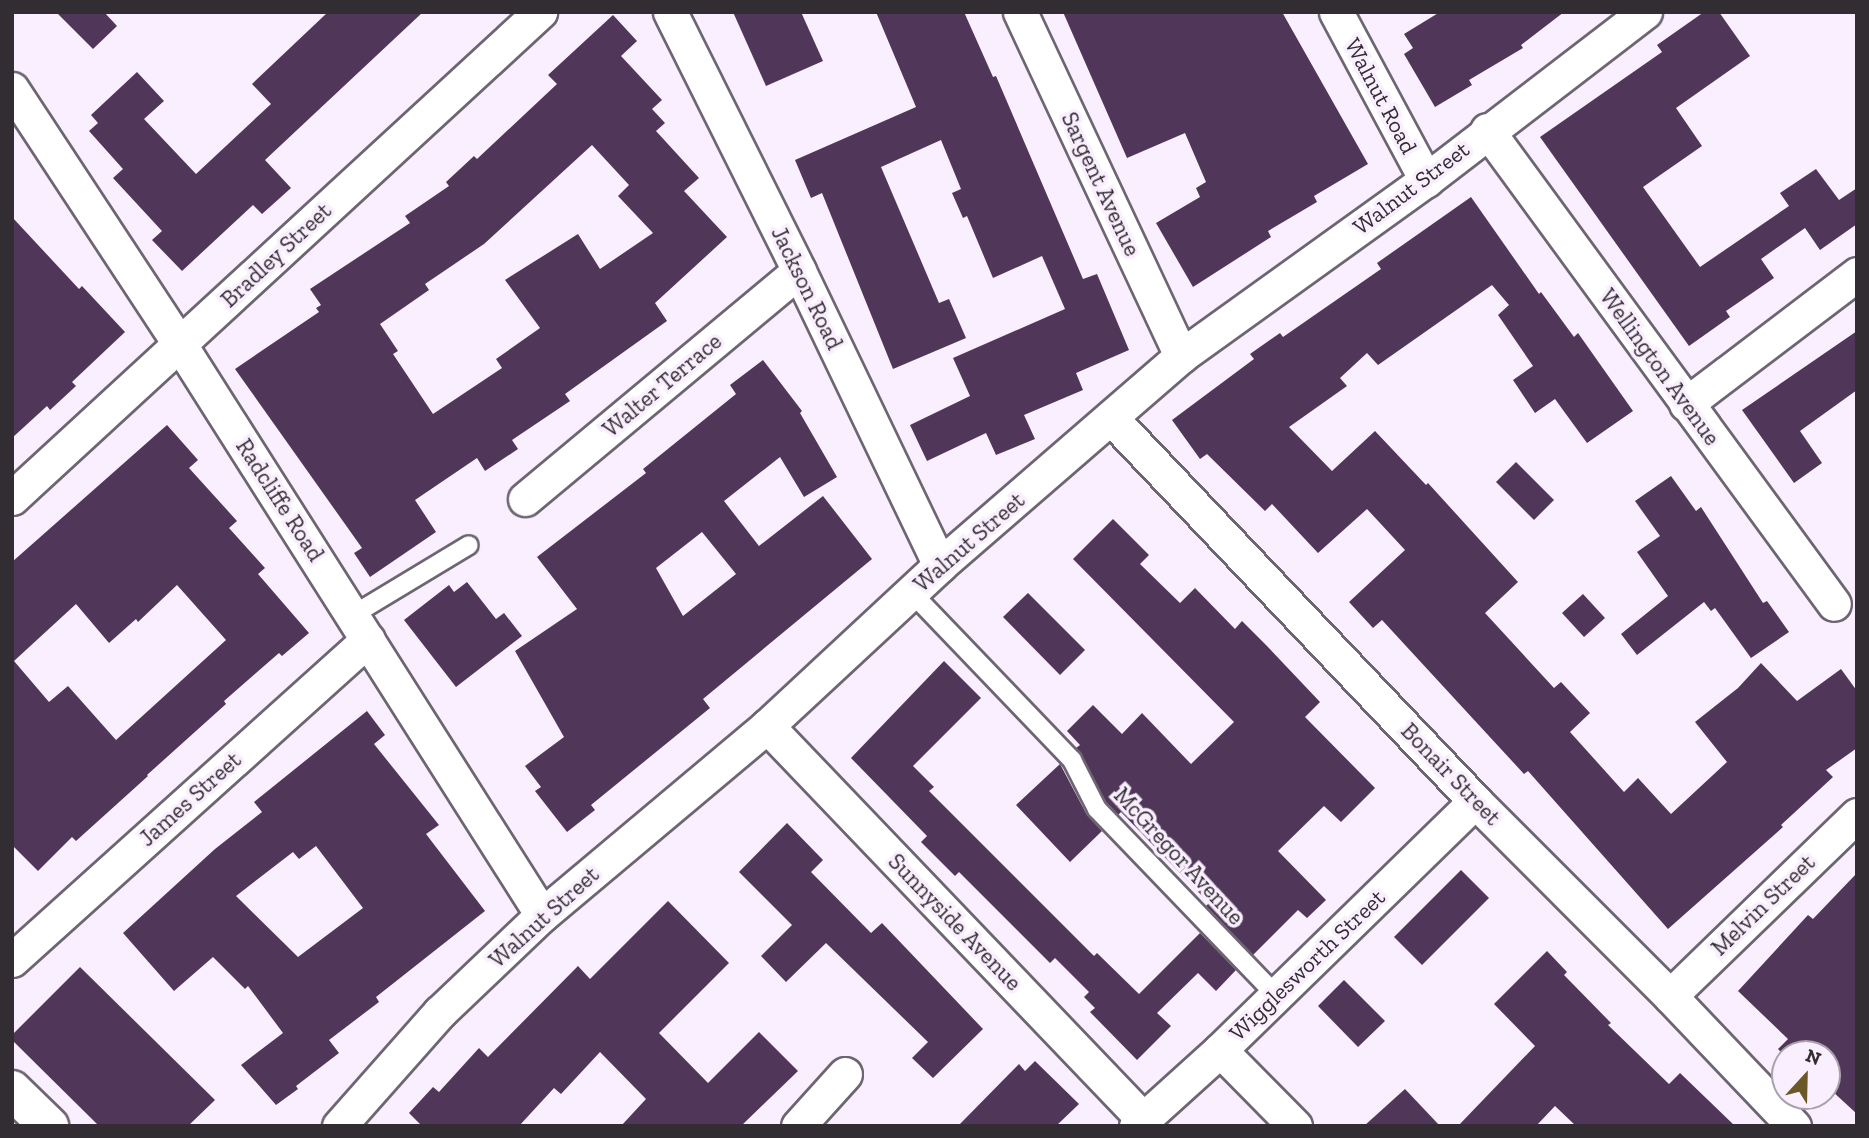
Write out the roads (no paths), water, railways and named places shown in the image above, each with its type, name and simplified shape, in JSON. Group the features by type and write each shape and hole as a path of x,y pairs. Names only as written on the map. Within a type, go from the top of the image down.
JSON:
{"street":[{"name":"Bradley Street","path":"12,498 540,12"},
{"name":"Jackson Road","path":"670,12 799,271 940,565"},
{"name":"Sargent Avenue","path":"1020,12 1181,356"},
{"name":"Walnut Road","path":"1336,12 1426,180"},
{"name":"Walnut Street","path":"339,1126 439,1012 542,915 767,726 940,565 1112,419 1181,356 1426,180 1487,130 1645,12"},
{"name":"Radcliffe Road","path":"12,89 179,343 542,915"},
{"name":"Wellington Avenue","path":"1487,130 1834,604"},
{"name":"Walter Terrace","path":"525,499 799,271"},
{"path":"1686,404 1857,274"},
{"name":"Bonair Street","path":"1112,419 1475,801 1670,996 1794,1126"},
{"name":"James Street","path":"12,960 361,627"},
{"name":"Sunnyside Avenue","path":"767,726 1139,1122"},
{"name":"Wigglesworth Street","path":"1139,1122 1220,1050 1475,801"},
{"name":"Melvin Street","path":"1670,996 1857,814"},
{"path":"1220,1050 1295,1126"},
{"path":"798,1126 845,1074"},
{"path":"14,1096 49,1126"}],"lane":[{"path":"361,627 469,545"},
{"name":"McGregor Avenue","path":"911,592 1072,760 1097,809 1275,994"}]}
